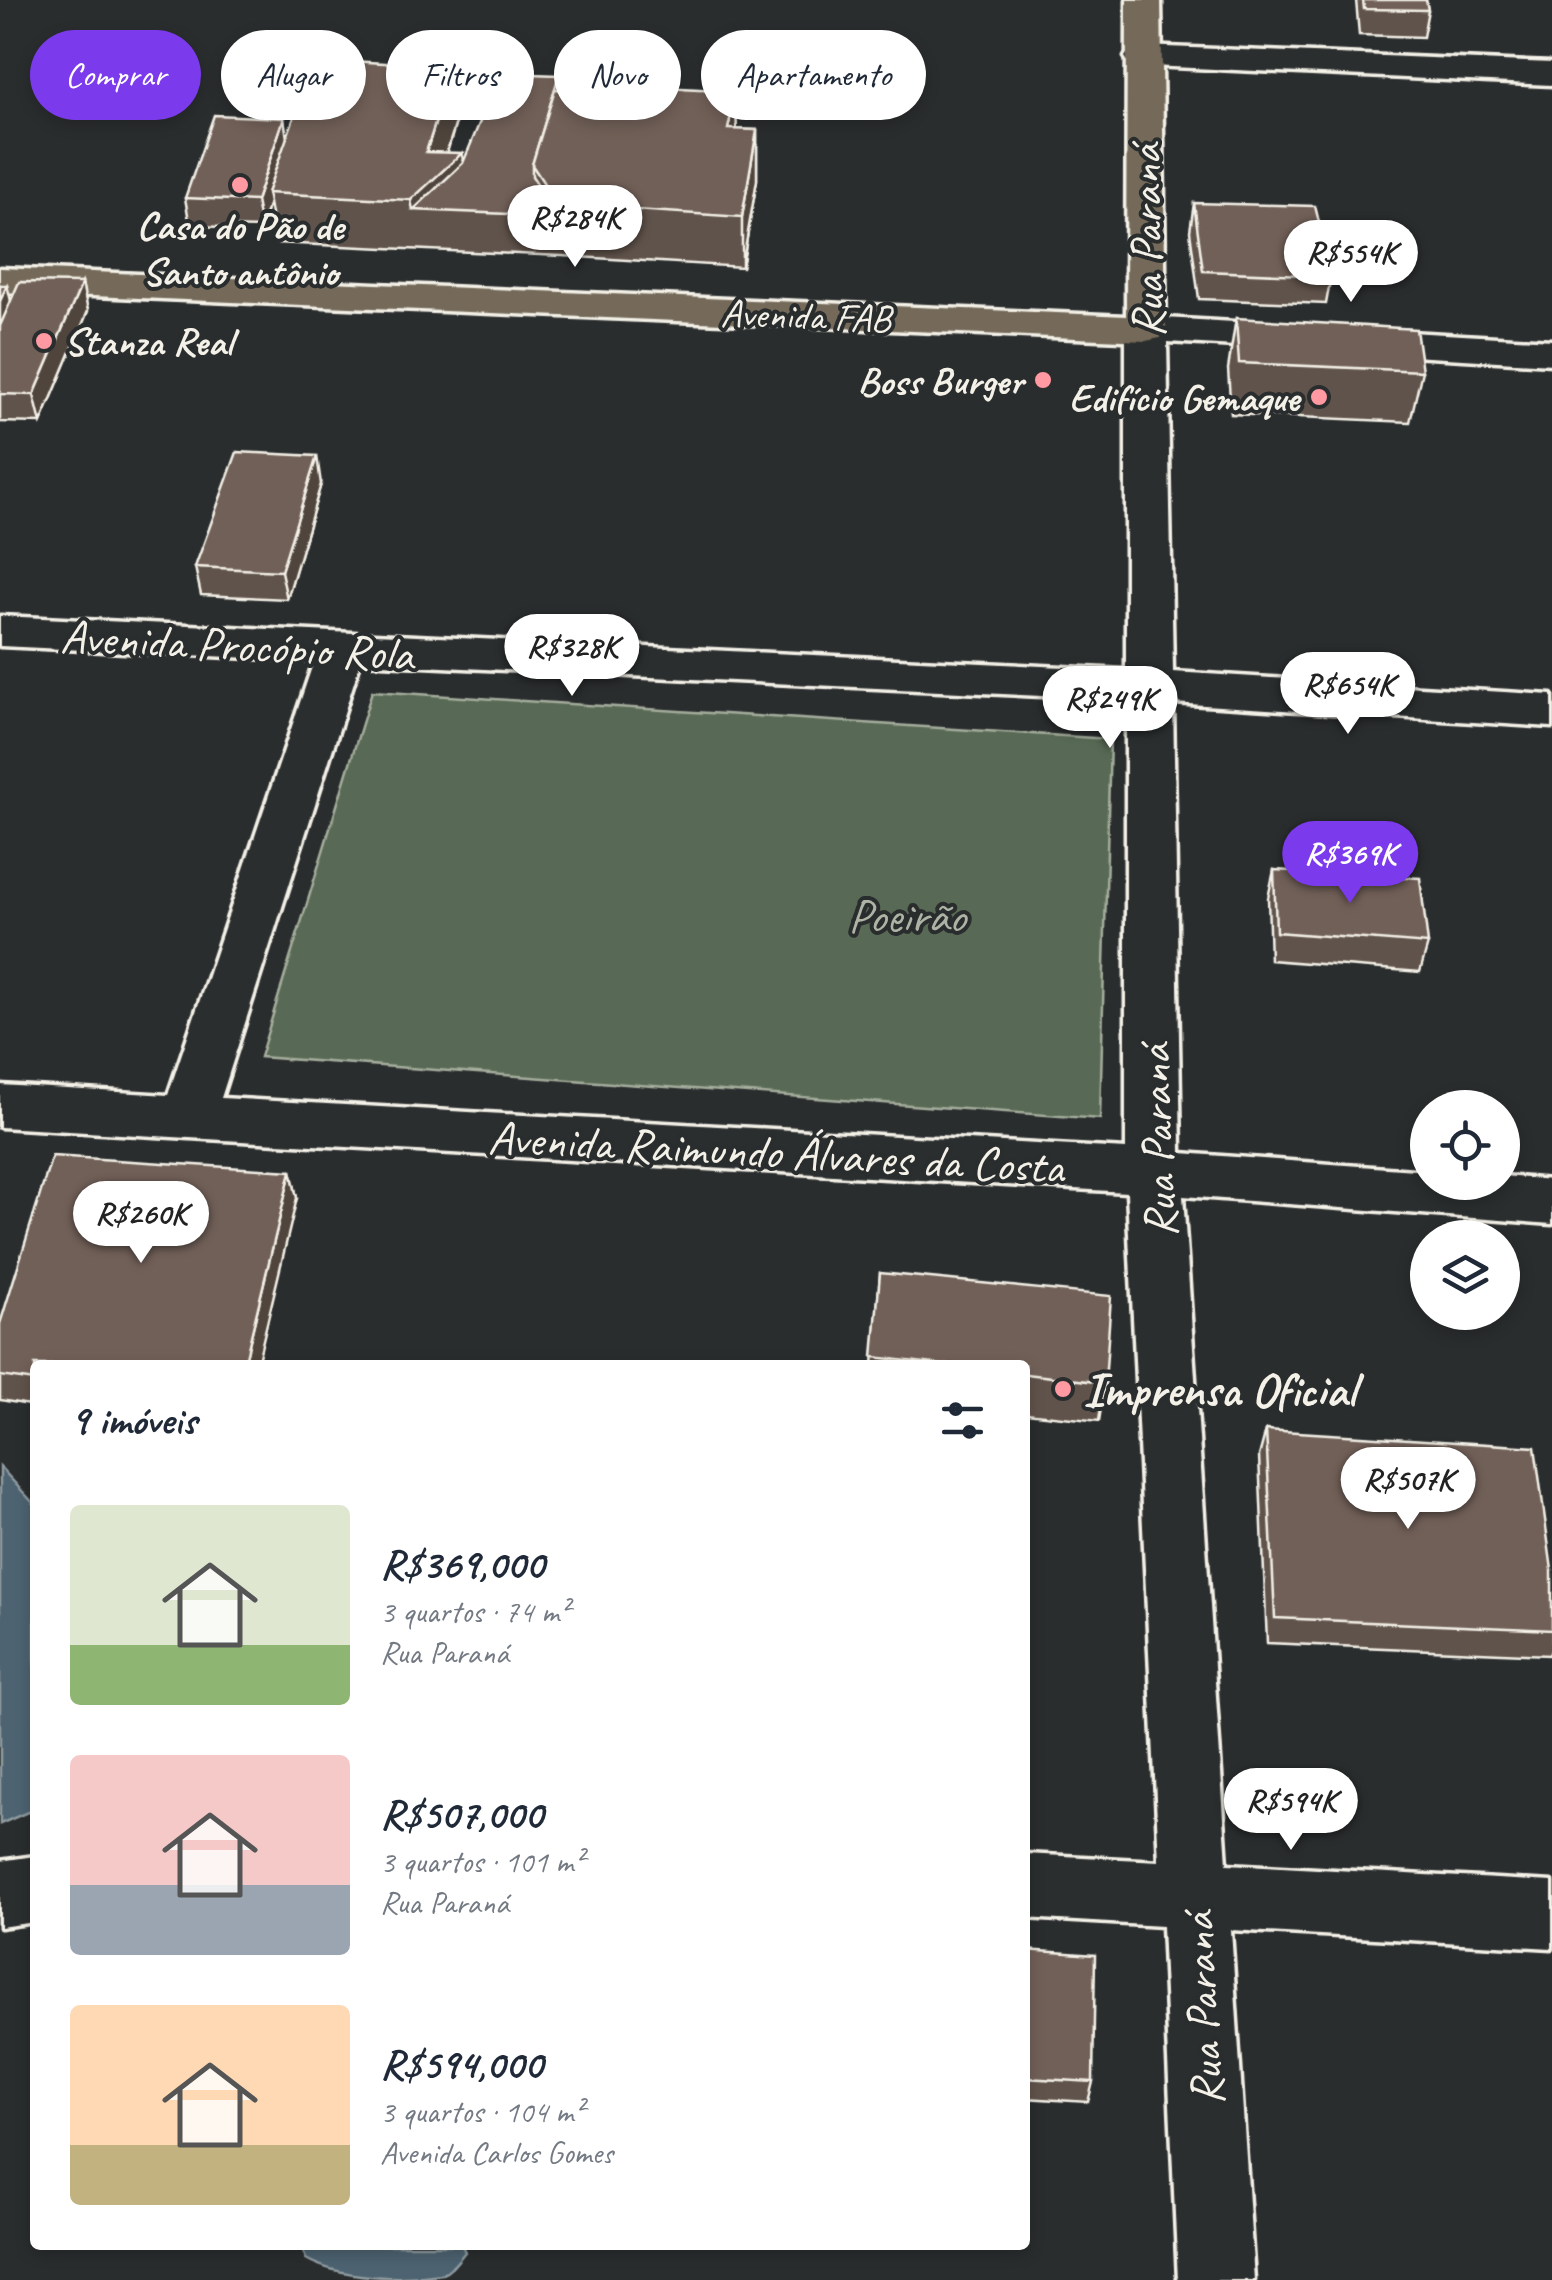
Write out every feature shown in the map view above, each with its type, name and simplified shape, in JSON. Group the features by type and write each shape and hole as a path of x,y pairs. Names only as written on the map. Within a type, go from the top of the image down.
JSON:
{"main road":[{"name":"Rua Paraná","path":"1144,0 1146,329"},
{"name":"Avenida FAB","path":"0,280 1146,329"}],"street":[{"path":"1142,57 1552,74"},
{"name":"Avenida FAB","path":"1146,329 1552,352"},
{"name":"Rua Paraná","path":"1146,329 1154,1172 1216,2280"},
{"name":"Avenida Procópio Rola","path":"0,630 341,650 1148,686 1552,711"},
{"path":"187,1119 341,650"},
{"name":"Avenida Raimundo Álvares da Costa","path":"0,1106 1154,1172 1552,1202"},
{"path":"1030,1886 1552,1915"},
{"path":"0,1894 30,1890"}],"green space":[{"name":"Poeirão","path":"372,691 1110,739 1100,1119 260,1057"}],"water":[{"path":"0,1467 30,1500 30,1811 0,1824"},
{"path":"303,2250 465,2252 442,2274 409,2277 336,2271 306,2259"}],"building":[{"path":"1363,0 1426,0 1428,10 1364,9"},
{"path":"366,62 386,63 386,120 436,120 426,152 462,153 411,200 267,193 293,120 366,120"},
{"path":"534,74 554,75 554,92 532,176 559,216 413,210 463,163 481,120 534,120"},
{"path":"681,88 701,89 701,120 730,120 728,129 757,130 742,217 558,205 532,165 554,92 554,120 681,120"},
{"path":"214,115 221,115 221,120 283,120 256,201 185,198"},
{"path":"1194,203 1315,206 1320,226 1307,227 1310,242 1325,243 1331,276 1203,271"},
{"path":"19,282 82,283 34,395 0,394 0,326"},
{"path":"1236,318 1416,329 1422,371 1239,363"},
{"path":"237,452 317,456 281,571 195,567"},
{"path":"1274,870 1420,878 1428,944 1276,932"},
{"path":"52,1156 291,1171 245,1360 30,1360 30,1380 0,1376 0,1324"},
{"path":"880,1273 1111,1296 1105,1383 1030,1375 1030,1360 873,1357"},
{"path":"1266,1430 1535,1447 1552,1570 1552,1630 1275,1618"},
{"path":"1030,1950 1095,1955 1093,2082 1030,2078"}],"place":[{"name":"Casa do Pão de Santo antônio","path":"240,185"},
{"name":"Stanza Real","path":"44,341"},
{"name":"Boss Burger","path":"1043,380"},
{"name":"Edifício Gemaque","path":"1319,397"},
{"name":"Imprensa Oficial","path":"1063,1389"}]}
